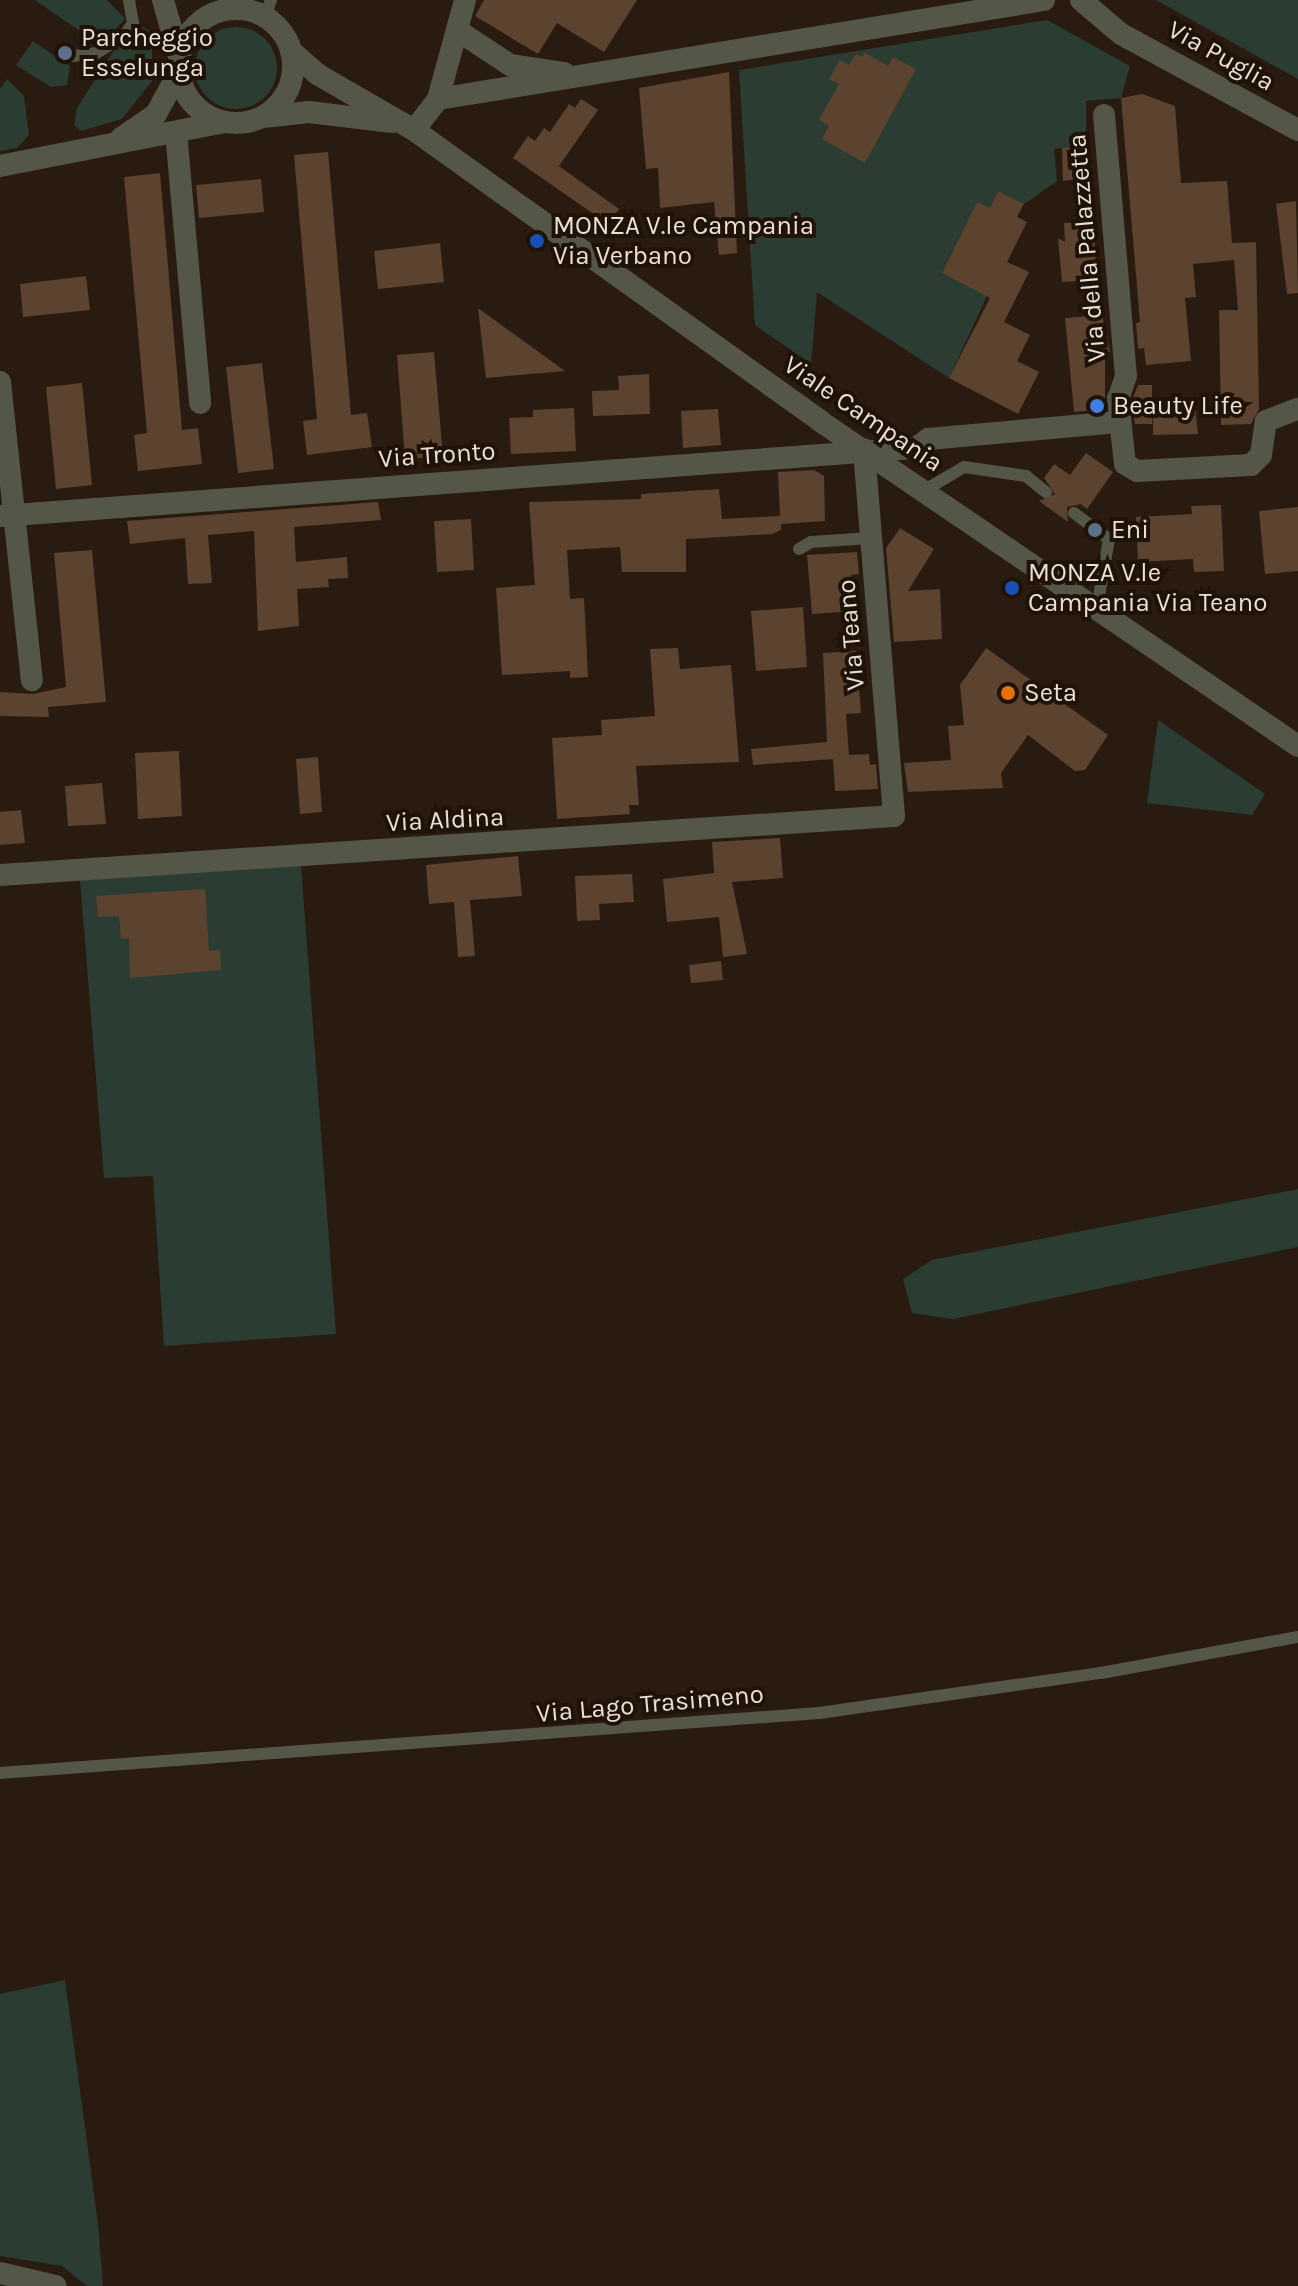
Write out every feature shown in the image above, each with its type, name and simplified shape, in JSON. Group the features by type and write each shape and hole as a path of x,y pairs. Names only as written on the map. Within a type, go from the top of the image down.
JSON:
{"street":[{"path":"163,0 179,65 195,106 225,122"},
{"path":"0,166 260,117 288,89 291,51 283,33 262,9 220,0"},
{"path":"407,127 438,99 465,0"},
{"path":"438,99 1044,0"},
{"name":"Via Puglia","path":"1081,0 1121,34 1298,130"},
{"path":"103,148 156,114 179,65 187,36 206,17 228,9 262,9"},
{"path":"457,30 510,65 585,75"},
{"name":"Viale Campania","path":"291,51 317,74 407,127 864,449 1298,746"},
{"name":"Viale Campania","path":"260,117 309,112 407,127"},
{"name":"Via della Palazzetta","path":"1104,115 1126,376 1118,399 1118,422 1125,464 1137,471 1251,465 1261,455 1266,421 1298,409"},
{"path":"176,132 200,403"},
{"path":"0,382 8,515 32,680"},
{"name":"Via Tronto","path":"8,515 864,449 916,448 928,439 1118,422"},
{"name":"Via Teano","path":"864,449 894,816"},
{"name":"Via Aldina","path":"0,875 894,816"},
{"path":"0,2273 56,2286"}],"lane":[{"path":"73,56 96,53 124,36 133,23 129,0"},
{"path":"925,490 964,467 1026,476 1046,492"},
{"path":"1074,513 1109,539 1097,608"},
{"path":"799,549 811,542 871,538"},
{"name":"Via Lago Trasimeno","path":"0,1773 819,1713 1101,1673 1298,1637"}],"green space":[{"path":"35,0 107,0 125,19 100,45"},
{"path":"1156,0 1298,0 1298,79"},
{"path":"1047,20 1130,66 1121,98 1086,101 1086,145 1054,149 1057,181 1024,204 998,191 990,208 977,202 942,273 987,296 949,378 817,292 811,364 755,325 739,70"},
{"path":"143,27 152,33 152,81 122,119 81,131 74,125 77,108 115,49"},
{"path":"236,27 252,30 265,39 274,52 277,68 274,84 265,97 252,106 236,109 220,106 207,97 198,84 195,68 198,52 207,39 220,30"},
{"path":"33,41 70,66 67,85 51,87 16,65"},
{"path":"7,79 24,96 29,135 17,148 0,151 0,89"},
{"path":"1158,720 1265,794 1252,815 1147,803"},
{"path":"301,865 336,1334 164,1346 153,1176 104,1178 80,879"},
{"path":"1298,1189 1298,1247 953,1319 912,1313 903,1279 932,1260"},
{"path":"65,1980 98,2224 103,2286 87,2286 62,2266 0,2256 0,1994"}],"building":[{"path":"484,0 637,0 604,52 557,23 538,54 475,16"},
{"path":"865,53 888,66 893,57 916,69 865,163 822,139 829,126 819,120 839,84 829,79 840,60 849,65 856,54 862,57"},
{"path":"729,72 737,253 719,255 714,202 660,208 658,168 646,169 639,88"},
{"path":"1142,94 1175,106 1181,183 1227,181 1232,243 1256,242 1259,409 1251,424 1221,425 1219,310 1238,310 1234,260 1193,264 1196,297 1185,298 1191,361 1146,365 1144,348 1138,349 1136,323 1140,322 1121,98"},
{"path":"581,99 598,110 559,166 619,209 608,224 513,158 528,136 535,141 544,128 550,132 569,104 575,108"},
{"path":"1086,145 1090,178 1063,181 1062,148"},
{"path":"328,152 351,415 367,413 372,447 307,455 303,421 317,419 294,155"},
{"path":"160,173 182,430 198,428 202,464 138,471 134,435 147,433 124,177"},
{"path":"261,179 264,212 199,218 196,185"},
{"path":"998,191 1024,204 1017,217 1027,222 1007,262 1029,272 1004,322 1030,335 1017,361 1039,372 1018,414 949,378 990,298 942,273 977,202 990,208"},
{"path":"1296,201 1298,293 1287,294 1276,204"},
{"path":"1094,222 1096,280 1062,282 1058,238 1065,242 1064,223"},
{"path":"440,243 444,282 378,289 374,251"},
{"path":"86,276 90,310 23,317 20,284"},
{"path":"478,308 565,371 486,378"},
{"path":"1102,315 1110,352 1105,353 1105,409 1074,412 1065,318"},
{"path":"434,352 443,456 405,459 397,355"},
{"path":"262,363 274,469 238,473 226,367"},
{"path":"649,374 650,414 593,416 592,391 619,390 618,376"},
{"path":"82,383 92,485 56,489 46,387"},
{"path":"1138,385 1152,385 1152,424 1135,424 1132,401"},
{"path":"1195,407 1198,434 1153,435 1153,408"},
{"path":"574,408 576,451 511,454 509,418 533,417 533,410"},
{"path":"718,409 721,445 683,448 681,411"},
{"path":"1086,453 1113,472 1087,509 1081,504 1067,507 1068,522 1039,501 1055,494 1044,478 1054,464 1070,475"},
{"path":"814,470 824,476 825,521 781,524 781,530 772,534 686,539 686,572 622,572 620,547 567,550 570,599 584,598 588,677 570,678 570,671 502,675 496,588 535,585 529,502 641,499 641,494 719,489 722,519 780,516 778,472"},
{"path":"378,502 381,520 294,527 296,562 347,557 348,578 328,579 329,587 297,589 299,626 258,631 254,531 208,535 212,583 188,584 185,538 130,544 127,521"},
{"path":"1221,505 1224,571 1194,572 1193,559 1138,562 1136,517 1192,514 1191,506"},
{"path":"1298,507 1298,571 1265,574 1259,511"},
{"path":"471,519 474,570 437,572 434,521"},
{"path":"900,528 934,549 908,591 940,589 942,639 894,642 886,548"},
{"path":"92,550 106,702 48,707 49,717 0,716 0,692 33,694 66,687 54,553"},
{"path":"857,552 859,574 851,575 854,611 812,614 807,555"},
{"path":"803,607 807,667 756,671 751,611"},
{"path":"678,648 680,669 731,665 739,762 636,766 639,805 629,805 630,814 557,819 552,738 602,735 601,720 655,716 650,649"},
{"path":"986,648 1108,735 1085,770 1075,771 1028,735 1001,773 1003,788 908,792 904,763 951,760 948,726 964,725 960,685"},
{"path":"856,651 861,713 846,714 849,755 869,754 870,765 876,764 878,789 835,791 833,759 753,765 751,749 827,742 823,653"},
{"path":"179,751 182,816 138,819 135,753"},
{"path":"318,757 322,812 300,814 296,759"},
{"path":"102,783 106,824 68,826 65,786"},
{"path":"21,810 25,843 0,845 0,812"},
{"path":"780,838 783,878 732,882 747,954 723,957 719,917 667,922 663,879 714,873 712,842"},
{"path":"518,856 522,896 470,900 475,956 458,957 454,902 429,904 426,865"},
{"path":"632,874 634,902 599,904 600,920 577,921 575,876"},
{"path":"205,889 209,951 220,950 221,970 130,978 129,938 121,939 119,916 98,917 96,896"},
{"path":"721,961 723,980 691,983 689,965"}],"place":[{"name":"Parcheggio Esselunga","path":"65,53"},
{"name":"MONZA V.le Campania Via Verbano","path":"537,241"},
{"name":"Beauty Life","path":"1097,406"},
{"name":"Eni","path":"1095,530"},
{"name":"MONZA V.le Campania Via Teano","path":"1012,588"},
{"name":"Seta","path":"1008,693"}]}
